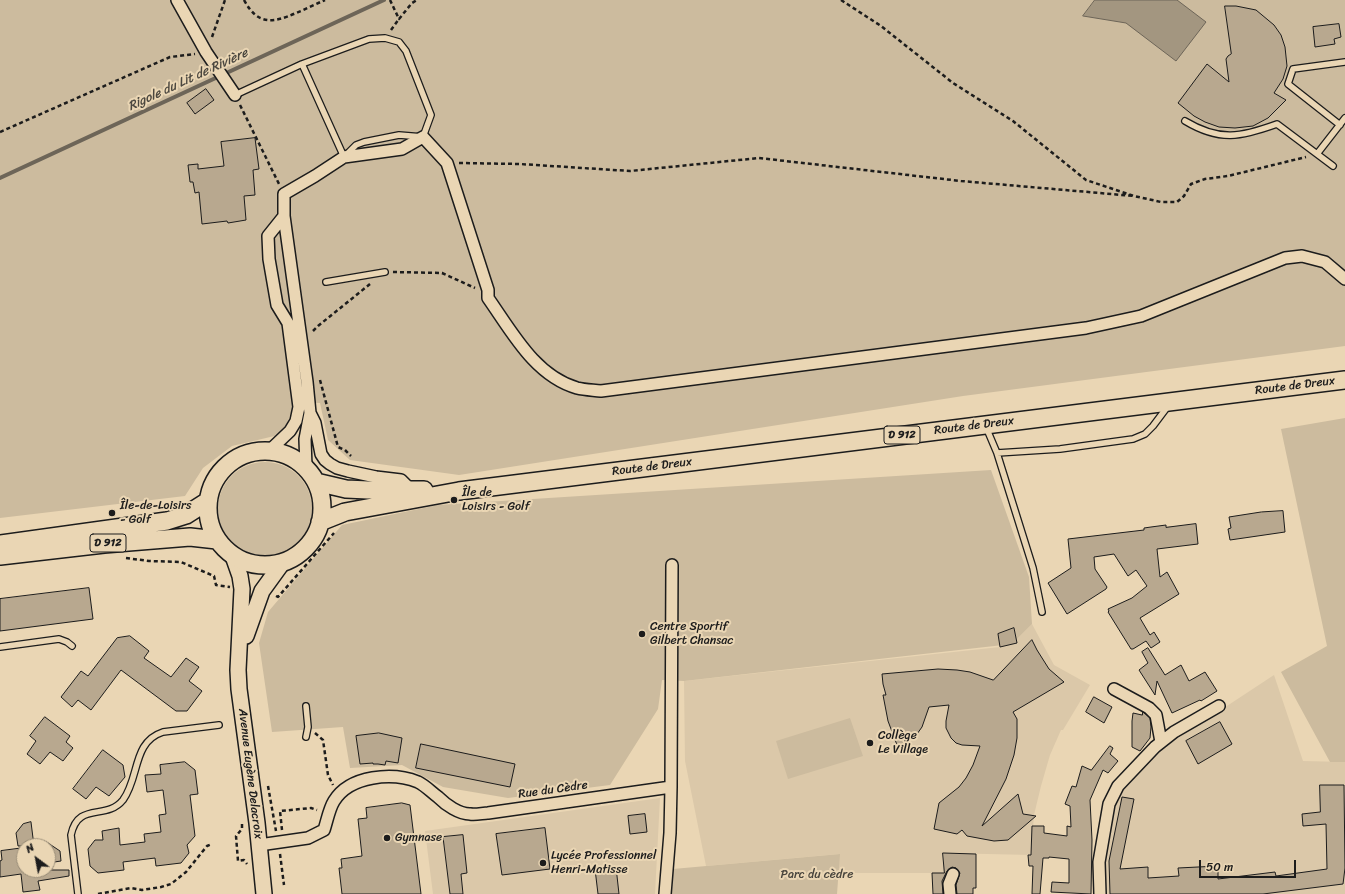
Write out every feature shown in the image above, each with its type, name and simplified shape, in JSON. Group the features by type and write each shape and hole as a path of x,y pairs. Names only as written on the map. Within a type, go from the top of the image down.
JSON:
{"main road":[{"name":"Route de Dreux","path":"320,522 345,512 459,491 1345,380"},
{"path":"262,450 283,453 306,467 316,482 321,496 322,510 320,522 312,540 299,554 283,562 267,565 251,563 233,556 224,549 217,540 211,528 208,515 208,501 212,486 220,472 232,461 246,454 262,450"},
{"name":"Route de Dreux","path":"316,482 346,489 459,491"},
{"name":"D 912","path":"0,544 167,521 186,515 208,501"},
{"name":"D 912","path":"0,556 104,544 190,537 217,540"},
{"name":"Avenue Eugène Delacroix","path":"233,556 240,576 242,588 240,654 238,670 239,689 264,894"},
{"name":"Avenue Eugène Delacroix","path":"240,654 262,591 283,562"}],"street":[{"path":"177,0 206,52 235,96"},
{"path":"411,490 401,480 376,477 337,468 325,460 321,454 314,423 310,413 284,216 284,194 344,157 402,149 423,137 447,163 488,290 488,298 534,362 550,376 577,388 601,391 1086,328 1141,316 1284,258 1302,256 1325,262 1345,279"},
{"path":"269,451 290,431 296,422 299,407 288,323 277,305 269,259 268,236 284,216"},
{"path":"306,467 305,439 310,413"},
{"path":"665,894 670,833 672,564"},
{"path":"1114,689 1149,708 1156,715 1161,742"},
{"path":"1100,894 1099,862 1109,804 1118,786 1161,742 1174,732 1219,706"},
{"name":"Rue du Cèdre","path":"259,845 308,838 324,830 333,802 341,786 386,776 403,778 423,785 454,809 469,814 488,813 670,787"},
{"path":"950,894 949,884 953,874"}],"lane":[{"path":"235,96 302,64 369,39 386,38 399,42 406,52 431,115 423,137"},
{"path":"1340,125 1288,84 1293,69 1345,62"},
{"path":"302,64 344,157"},
{"path":"1317,154 1345,118"},
{"path":"1185,121 1212,134 1228,135 1252,133 1278,124 1333,166"},
{"path":"326,282 385,272"},
{"path":"997,453 1060,449 1134,439 1145,434 1172,402"},
{"path":"986,425 997,453 1033,568 1042,612"},
{"path":"0,647 59,639 72,646"},
{"path":"306,706 308,727 306,737"},
{"path":"78,894 71,835 73,825 79,818 87,814 105,811 116,807 123,800 142,750 147,741 155,735 164,732 219,725"}],"path":[{"path":"0,132 170,57 206,52 225,0"},
{"path":"244,0 254,13 261,19 270,21 280,20 325,0"},
{"path":"390,0 398,19"},
{"path":"386,38 398,19 412,3 417,0"},
{"path":"840,0 881,26 953,83 1013,120 1086,180 1134,196 1161,202 1177,202 1184,196 1191,184 1205,179 1248,172 1317,154"},
{"path":"235,96 284,194"},
{"path":"447,163 520,164 630,171 758,158 961,181 1134,196"},
{"path":"314,337 313,330 385,272 442,273 475,287 488,298"},
{"path":"319,374 338,447 345,450 351,456"},
{"path":"262,591 278,597 334,533"},
{"path":"125,558 149,561 181,562 214,576 216,585"},
{"path":"314,732 323,740 328,775 333,785"},
{"path":"333,785 341,786"},
{"path":"329,791 333,785"},
{"path":"278,856 284,853 280,812 311,808 317,811 320,805"},
{"path":"242,824 242,829 236,836 238,861 244,860 249,867 261,866"},
{"path":"98,894 131,888 142,890 171,884 186,872 207,846 212,844"}],"shaded area":[{"path":"1095,0 1177,0 1206,22 1176,61 1126,23 1083,16"},
{"name":"Collège Le Village","path":"1032,624 1054,665 1090,685 1063,730 1061,730 1050,755 1034,815 1031,855 943,853 944,873 838,873 839,854 706,866 685,761 684,681 1000,647 1012,644"},
{"path":"1274,675 1303,761 1345,762 1345,894 1106,894 1104,862 1116,802 1123,791 1157,752"},
{"name":"Lycée Professionnel Henri-Matisse","path":"660,798 655,894 433,894 425,831"}],"green space":[{"path":"0,0 1345,0 1345,346 963,396 459,475 350,460 328,440 320,403 295,402 283,434 232,446 203,468 185,496 0,518"},
{"path":"1345,418 1345,762 1330,762 1281,672 1327,646 1281,429"},
{"path":"265,462 283,466 298,476 308,491 312,509 308,527 298,542 283,552 265,556 247,552 232,542 222,527 218,509 222,491 232,476 247,466"},
{"name":"Centre Sportif Gilbert Chansac","path":"991,470 1029,577 1032,624 1012,644 684,681 662,680 658,709 610,785 508,798 443,787 402,765 350,768 343,727 272,732 259,643 268,612 342,525 438,505"},
{"path":"850,718 863,756 788,779 776,741"},
{"name":"Parc du cèdre","path":"840,854 837,894 672,894 673,869"}],"building":[{"path":"1225,6 1236,6 1256,10 1274,25 1281,35 1285,47 1287,66 1283,79 1274,93 1286,100 1268,118 1253,126 1235,128 1219,127 1194,116 1178,103 1207,64 1229,82 1226,59 1231,54"},
{"path":"1339,24 1341,37 1334,39 1335,44 1315,47 1313,27"},
{"path":"206,89 214,100 195,114 187,103"},
{"path":"255,138 259,169 253,170 255,195 244,196 246,220 228,223 227,221 202,224 199,192 195,193 193,182 190,182 188,165 198,164 198,169 224,166 221,142"},
{"path":"1283,511 1285,532 1230,540 1228,529 1231,528 1229,517 1261,512"},
{"path":"1196,524 1198,544 1157,549 1160,577 1167,572 1179,594 1140,618 1150,635 1154,632 1160,642 1151,648 1146,641 1131,649 1108,612 1108,609 1132,598 1147,586 1136,570 1128,576 1114,554 1094,557 1095,569 1107,587 1106,589 1067,614 1048,583 1071,568 1068,539 1144,530 1144,528 1166,525 1166,527"},
{"path":"89,588 93,619 0,631 0,599"},
{"path":"1014,628 1017,643 1000,647 998,634"},
{"path":"130,636 149,651 144,658 171,677 186,658 199,667 189,681 202,691 187,711 176,711 121,670 91,710 78,700 72,707 61,697 81,671 88,676 117,638"},
{"path":"1032,640 1049,669 1064,682 1013,712 1017,719 1017,738 1014,755 1006,779 982,826 1018,794 1023,814 1036,816 1008,840 994,841 967,836 962,830 957,834 934,829 939,803 959,787 966,778 973,765 980,746 962,745 956,743 951,738 946,728 949,705 929,707 922,727 917,734 903,744 897,745 888,721 883,695 886,695 882,674 938,669 957,670 970,672 993,680"},
{"path":"1148,648 1165,675 1181,665 1189,681 1205,672 1217,691 1201,701 1200,700 1172,713 1157,681 1155,695 1139,670 1148,663 1142,652"},
{"path":"1094,697 1112,707 1104,723 1086,712"},
{"path":"1143,712 1150,718 1151,727 1150,738 1140,751 1132,747 1132,721 1133,713 1142,715"},
{"path":"45,717 70,736 66,742 73,748 63,761 50,752 40,764 27,754 36,741 30,736"},
{"path":"1220,722 1232,744 1198,764 1186,741"},
{"path":"379,733 402,738 398,763 386,761 385,765 373,763 360,764 356,736"},
{"path":"421,744 515,764 510,787 416,768"},
{"path":"1110,746 1113,748 1110,754 1118,761 1108,773 1103,770 1090,800 1092,840 1091,894 1051,892 1052,882 1069,883 1069,859 1049,857 1043,858 1040,894 1032,894 1033,866 1029,866 1028,855 1031,855 1032,826 1044,826 1044,833 1067,836 1067,826 1071,827 1070,806 1065,804 1072,786 1076,787 1082,766 1091,770"},
{"path":"103,750 123,765 125,777 109,796 96,787 86,799 73,789"},
{"path":"185,762 195,770 198,794 190,795 195,836 187,845 189,853 181,863 156,866 155,858 123,862 124,870 98,873 90,866 88,849 95,840 103,840 102,831 119,828 120,845 145,842 144,834 161,832 159,815 166,814 163,790 147,792 145,775 161,774 160,765"},
{"path":"1320,785 1344,785 1345,868 1343,884 1263,894 1110,894 1109,861 1122,797 1134,799 1120,869 1148,867 1148,878 1179,876 1178,868 1218,866 1218,879 1275,872 1276,876 1327,869 1326,824 1303,826 1302,814 1320,812"},
{"name":"Gymnase","path":"402,803 410,805 421,894 342,894 339,868 342,868 341,859 362,856 358,819 367,818 366,808"},
{"path":"645,814 647,832 630,834 628,816"},
{"path":"31,822 33,838 17,838 16,833 23,824"},
{"path":"545,828 550,869 502,875 496,834"},
{"path":"463,835 467,873 461,874 463,894 450,894 443,837"},
{"path":"56,848 60,851 61,861 56,862"},
{"path":"16,849 16,875 0,877 0,861 2,860 1,851"},
{"path":"943,853 976,854 976,888 973,888 973,894 957,894 956,885 960,873 956,868 952,867 947,871 942,881 943,894 933,894 932,873 944,873"},
{"path":"616,867 619,894 598,894 595,869"},
{"path":"56,870 69,870 69,876 38,881 40,890 23,892 21,878 56,878"}],"waterway":[{"name":"Rigole du Lit de Rivière","path":"0,178 384,0"}],"place":[{"name":"Île de Loisirs - Golf","path":"454,500"},
{"name":"Île-de-Loisirs - Golf","path":"112,513"},
{"name":"Centre Sportif Gilbert Chansac","path":"642,634"},
{"name":"Collège Le Village","path":"870,743"},
{"name":"Gymnase","path":"387,838"},
{"name":"Lycée Professionnel Henri-Matisse","path":"543,863"}]}
